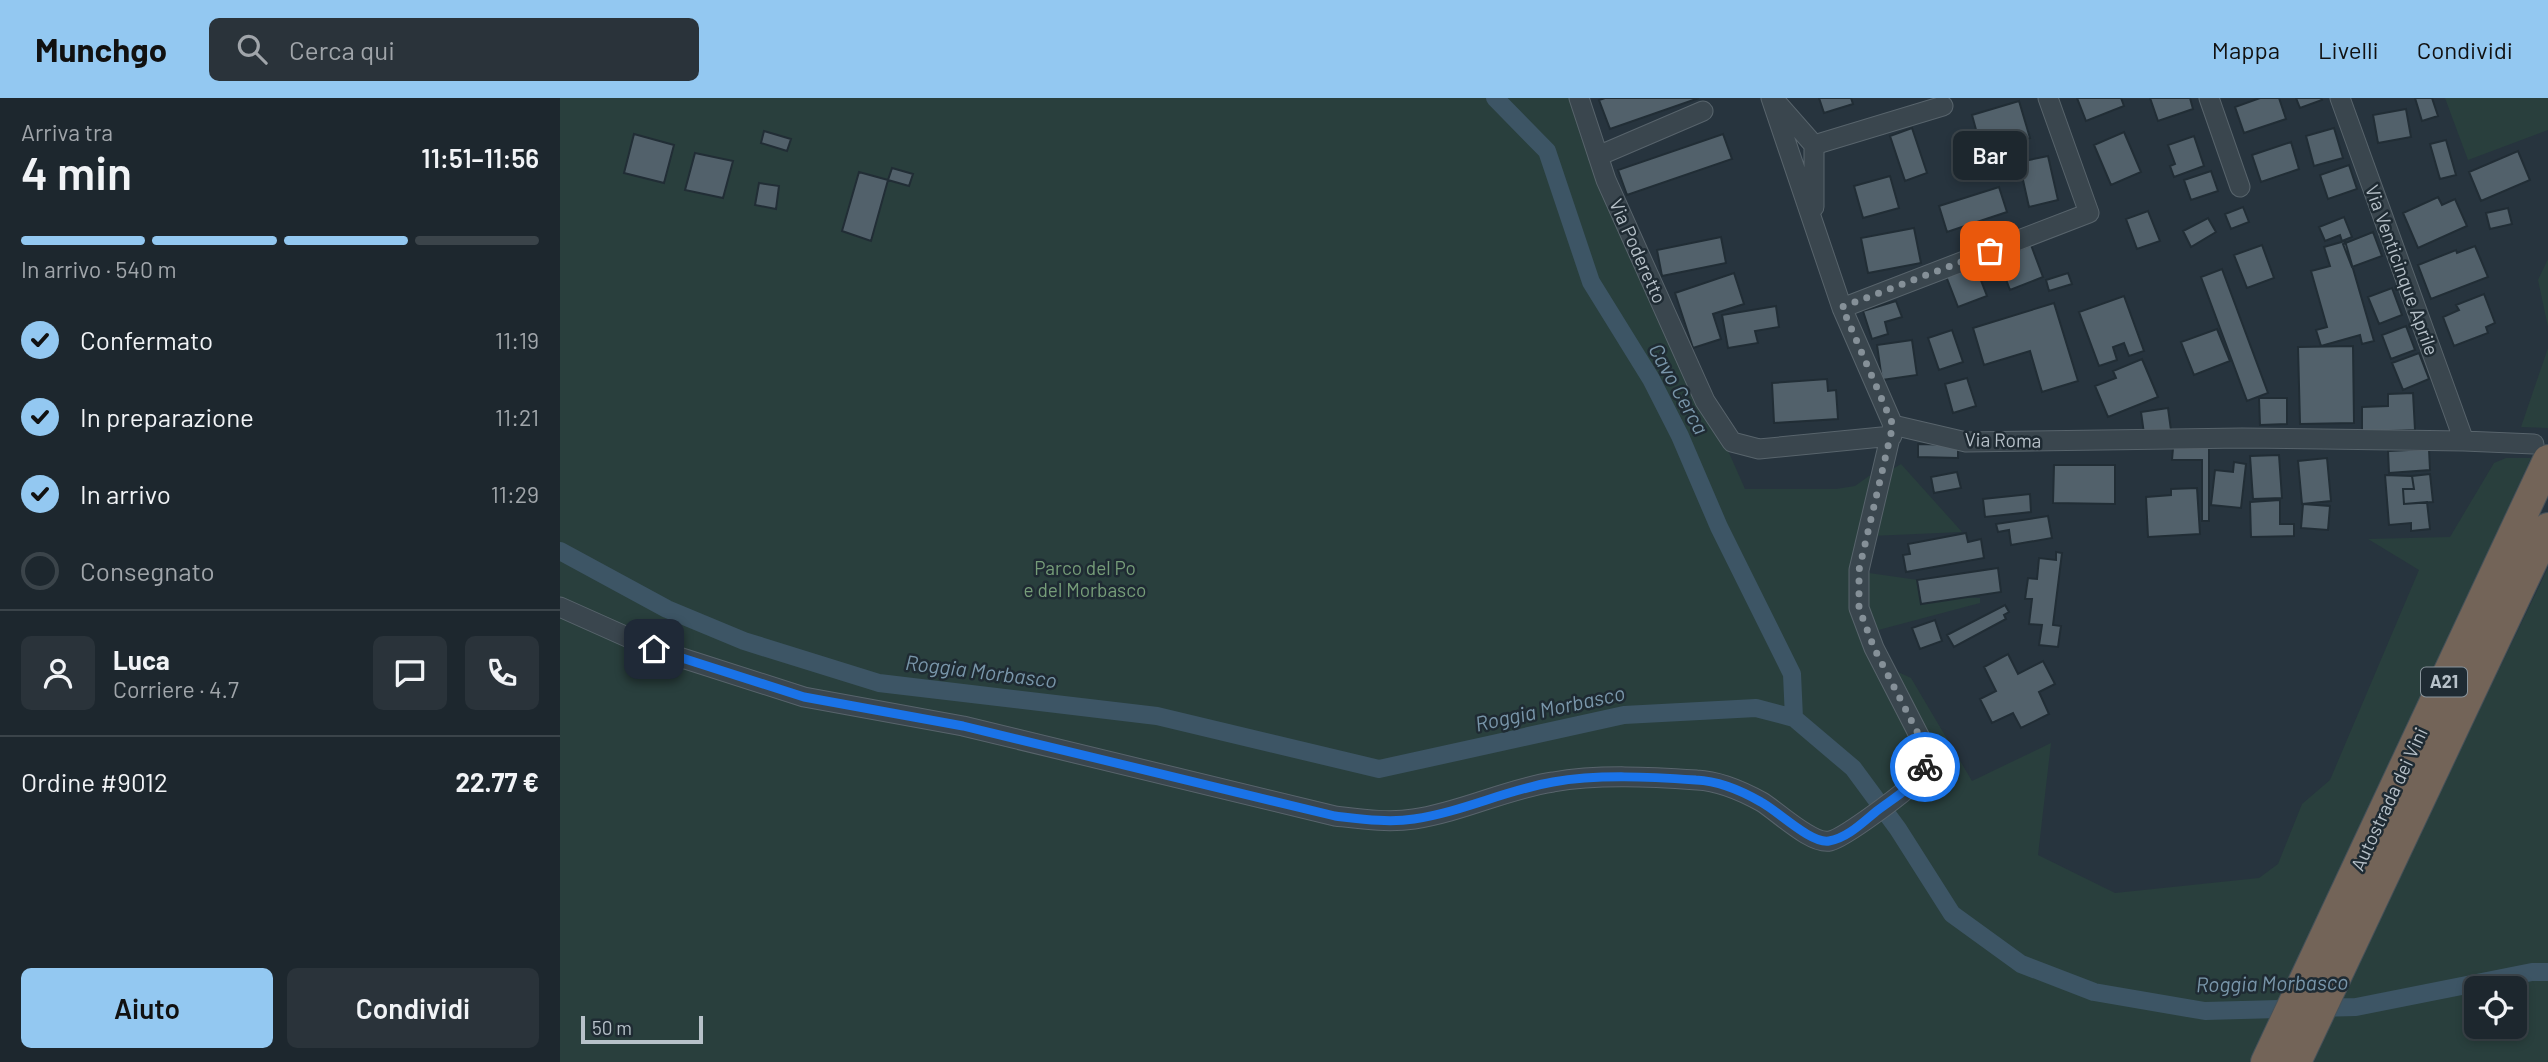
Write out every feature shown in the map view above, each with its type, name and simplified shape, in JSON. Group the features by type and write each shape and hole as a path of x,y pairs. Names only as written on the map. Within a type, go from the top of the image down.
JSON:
{"highway":[{"name":"Autostrada dei Vini","path":"2296,1062 2352,909 2541,452"},
{"name":"Autostrada dei Vini","path":"2266,1062 2352,909 2548,528"}],"street":[{"name":"Via Poderetto","path":"1579,98 1606,180 1705,401 1732,442 1759,449 1892,431"},
{"path":"1772,98 1814,145 1815,225"},
{"path":"560,607 654,649 804,697 963,726 1335,816 1394,821 1417,818 1532,786 1583,778 1700,780 1721,784 1762,802 1811,837 1827,842 1844,836 1919,779 1927,751 1874,648 1859,608 1859,570 1892,431 1842,307 1772,98"},
{"path":"1842,307 2089,213 2048,98"},
{"path":"2209,98 2240,187"},
{"name":"Via Venticinque Aprile","path":"2340,98 2464,441"},
{"path":"1814,145 1943,106"},
{"path":"1598,156 1703,111"},
{"name":"Via Roma","path":"1892,431 1966,442 2242,438 2464,441 2541,452"}],"green space":[{"name":"Parco del Po e del Morbasco","path":"560,98 1588,98 1614,193 1745,489 1836,489 1855,486 1869,476 1881,476 1901,464 1962,532 1871,536 1862,572 1918,580 1920,596 1980,598 1980,603 1867,633 1885,666 1911,678 1972,781 2051,743 2038,855 2115,893 2259,878 2278,864 2302,804 2330,780 2419,570 2368,539 2450,537 2494,463 2506,458 2531,458 2304,955 2361,955 2548,568 2548,1062 560,1062"},
{"path":"2445,98 2548,98 2548,130 2468,160"},
{"path":"2548,259 2548,327 2538,280"},
{"path":"2548,348 2548,428 2521,427"}],"building":[{"path":"1699,98 1610,129 1599,100"},
{"path":"1819,98 1851,98 1853,104 1824,113"},
{"path":"2077,98 2121,98 2124,106 2086,121"},
{"path":"2150,98 2190,98 2193,109 2158,121"},
{"path":"2260,98 2279,98 2286,119 2244,133 2235,107"},
{"path":"2296,98 2321,98 2322,100 2300,108"},
{"path":"2415,98 2432,98 2438,116 2422,121"},
{"path":"2019,101 2030,138 1997,148 1995,144 1981,148 1972,115"},
{"path":"2406,109 2411,137 2378,143 2373,115"},
{"path":"1912,128 1927,173 1905,181 1890,136"},
{"path":"2334,128 2343,158 2314,166 2306,136"},
{"path":"764,131 791,139 787,151 761,143"},
{"path":"2124,132 2141,172 2111,185 2094,145"},
{"path":"634,134 674,145 664,183 624,173"},
{"path":"1723,134 1732,159 1627,195 1618,170"},
{"path":"2194,136 2204,166 2174,177 2170,166 2175,164 2168,145"},
{"path":"2446,140 2456,175 2440,179 2430,144"},
{"path":"2291,142 2299,169 2261,182 2252,155"},
{"path":"2518,151 2530,180 2481,201 2469,172"},
{"path":"695,153 733,161 723,198 685,190"},
{"path":"2048,156 2058,200 2029,207 2019,162"},
{"path":"1999,160 2002,167 1984,173 1981,166"},
{"path":"2349,165 2357,189 2328,199 2320,175"},
{"path":"892,168 913,174 909,186 888,180"},
{"path":"2211,171 2218,191 2191,200 2184,180"},
{"path":"859,172 888,180 871,241 842,231"},
{"path":"1890,176 1899,208 1863,218 1854,186"},
{"path":"759,183 779,186 776,209 755,205"},
{"path":"1999,187 2007,212 1947,232 1939,206"},
{"path":"2438,197 2442,205 2455,199 2467,226 2418,248 2403,213"},
{"path":"2243,207 2249,222 2231,229 2225,214"},
{"path":"2508,208 2512,224 2490,229 2486,213"},
{"path":"2148,211 2160,241 2137,249 2126,219"},
{"path":"2344,217 2352,237 2342,241 2340,235 2325,241 2319,227"},
{"path":"2208,218 2216,232 2191,247 2183,231"},
{"path":"1914,228 1921,263 1868,273 1861,238"},
{"path":"2373,232 2382,256 2352,267 2343,244"},
{"path":"1721,237 1726,263 1662,276 1657,250"},
{"path":"2345,241 2374,341 2362,344 2360,335 2321,346 2316,330 2327,327 2311,271 2330,266 2324,247"},
{"path":"2031,245 2043,277 2010,290 1998,258"},
{"path":"2262,245 2274,278 2247,288 2234,255"},
{"path":"2475,246 2488,277 2431,299 2418,265 2456,250 2457,253"},
{"path":"1975,265 1987,296 1958,307 1946,276"},
{"path":"2222,269 2268,393 2247,401 2201,277"},
{"path":"1734,273 1744,304 1713,314 1721,339 1693,348 1675,293"},
{"path":"2068,273 2072,284 2049,291 2046,280"},
{"path":"2392,288 2402,315 2379,324 2368,297"},
{"path":"2484,294 2495,323 2486,327 2488,333 2454,346 2443,317 2459,310 2456,305"},
{"path":"2124,296 2144,351 2129,356 2124,343 2113,347 2117,360 2099,366 2079,312"},
{"path":"1896,301 1902,317 1885,322 1888,334 1872,339 1863,311"},
{"path":"2054,303 2078,381 2042,392 2030,351 1984,365 1973,328"},
{"path":"1776,306 1779,327 1755,331 1758,343 1728,348 1722,315"},
{"path":"2406,326 2415,350 2391,359 2382,335"},
{"path":"2217,329 2230,361 2194,375 2181,342"},
{"path":"1952,330 1963,362 1939,370 1928,338"},
{"path":"1912,340 1917,375 1882,380 1877,345"},
{"path":"2353,346 2354,423 2300,424 2298,347"},
{"path":"2419,353 2429,379 2403,390 2392,363"},
{"path":"2142,359 2158,397 2108,417 2095,386 2116,378 2113,371"},
{"path":"1967,378 1976,406 1953,413 1945,384"},
{"path":"1827,379 1828,391 1836,390 1838,419 1774,423 1772,383"},
{"path":"2413,393 2415,430 2362,432 2362,407 2388,406 2388,394"},
{"path":"2259,398 2287,398 2287,424 2260,425"},
{"path":"2168,408 2171,430 2144,434 2141,412"},
{"path":"1918,444 1958,445 1958,458 1918,457"},
{"path":"2173,448 2209,448 2209,521 2202,521 2202,460 2172,460"},
{"path":"2429,449 2430,470 2389,473 2388,451"},
{"path":"2279,455 2282,498 2253,499 2250,456"},
{"path":"2327,458 2331,501 2302,504 2298,461"},
{"path":"2234,462 2246,464 2241,508 2211,505 2215,470 2233,472"},
{"path":"2054,465 2115,465 2115,504 2053,503"},
{"path":"1957,472 1961,488 1934,493 1931,477"},
{"path":"2430,474 2433,502 2404,504 2403,489 2414,489 2412,476"},
{"path":"2385,475 2412,476 2414,489 2403,489 2404,504 2427,502 2430,529 2411,531 2411,523 2389,525"},
{"path":"2197,488 2200,534 2148,537 2146,497 2171,495 2171,489"},
{"path":"2030,494 2031,512 1985,517 1983,499"},
{"path":"2280,500 2280,524 2294,524 2294,536 2251,537 2250,502"},
{"path":"2303,504 2330,506 2328,530 2301,528"},
{"path":"2048,516 2052,538 2011,545 2009,530 1998,532 1996,524"},
{"path":"1966,533 1968,542 1981,539 1984,558 1906,572 1903,555 1910,554 1908,544"},
{"path":"2056,552 2062,553 2053,625 2061,626 2058,647 2039,645 2042,625 2029,624 2032,599 2025,599 2028,578 2037,579 2039,558 2056,560"},
{"path":"1998,568 2001,592 1921,604 1917,580"},
{"path":"2005,605 2009,612 2004,615 2006,619 1954,647 1947,635"},
{"path":"1935,620 1942,641 1920,649 1912,628"},
{"path":"2008,654 2018,674 2043,661 2055,684 2039,692 2049,714 2021,728 2013,713 1992,723 1980,699 1996,691 1984,667"}],"waterway":[{"name":"Cavo Cerca","path":"1495,98 1547,151 1591,282 1651,379 1680,436 1719,527 1792,674 1794,718"},
{"name":"Roggia Morbasco","path":"560,551 667,609 744,641 879,683 1157,716 1379,769 1624,715 1756,708 1794,718 1853,768 1898,829 1952,914 2021,964 2094,992 2205,1011 2356,1007 2532,972 2548,972"}],"way so far":[{"path":"1925,767 1927,751 1874,648 1859,608 1859,570 1893,425 1842,307 1990,251"}],"place":[{"name":"Bar","path":"1990,251"}],"route":[{"path":"654,649 804,697 963,726 1335,816 1366,820 1417,818 1522,789 1583,778 1700,780 1721,784 1762,802 1811,837 1827,842 1844,836 1919,779 1925,767"}]}
